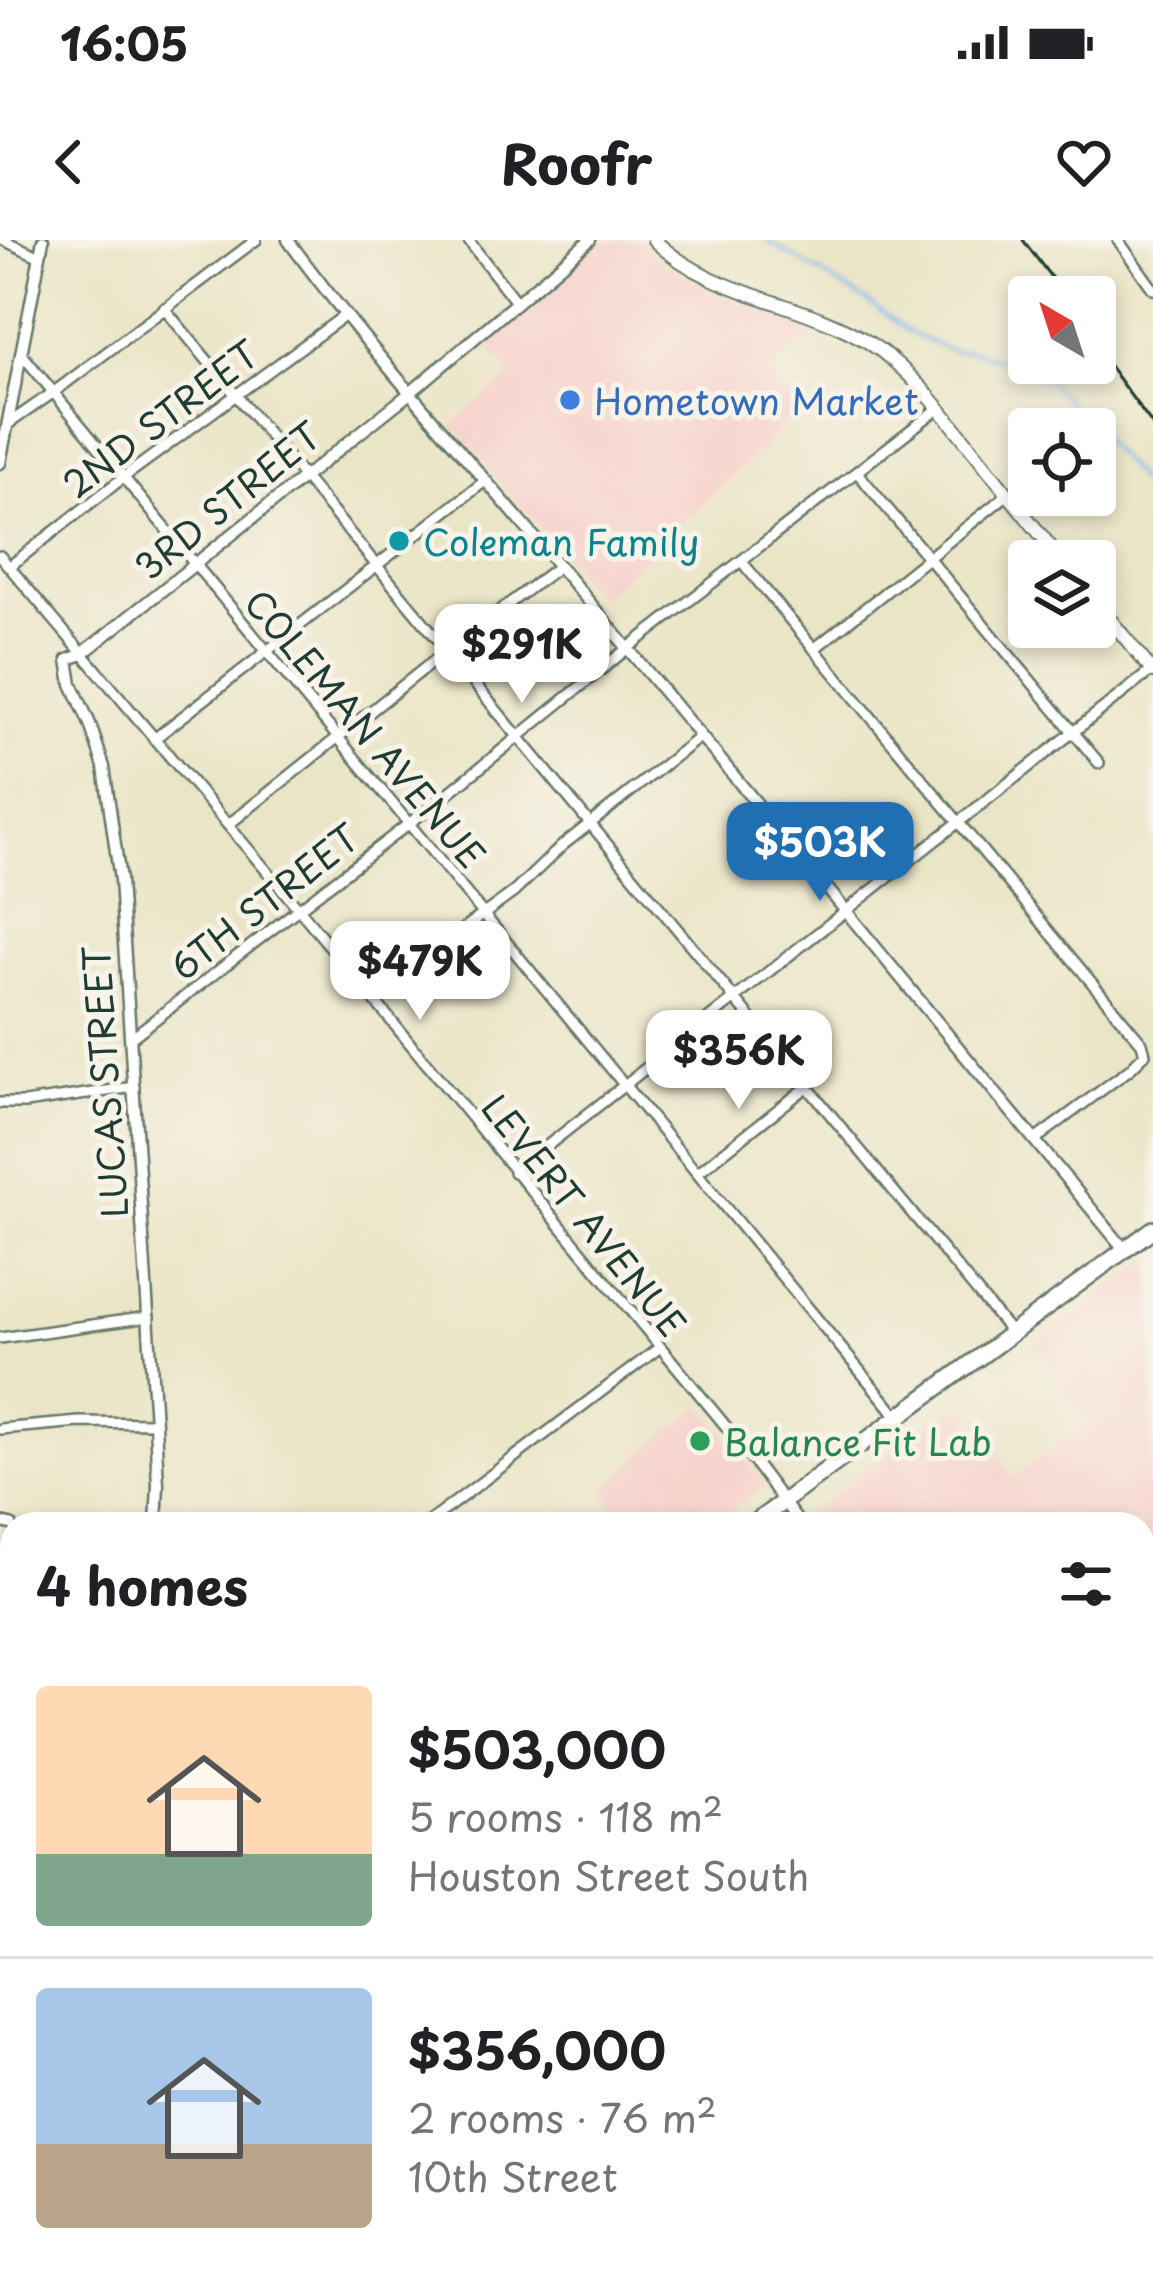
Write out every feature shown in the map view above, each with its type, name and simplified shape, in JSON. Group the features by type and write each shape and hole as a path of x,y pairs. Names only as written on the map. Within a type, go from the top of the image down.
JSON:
{"highway":[{"path":"769,1512 1153,1229"}],"main road":[{"path":"654,240 706,277 831,323 872,344 939,408 1008,494"},
{"path":"1026,516 1045,540"},
{"path":"1116,627 1152,671"}],"street":[{"path":"3,240 38,256"},
{"path":"0,463 43,240"},
{"path":"8,424 256,240"},
{"path":"288,240 344,316 559,566 1125,1250"},
{"path":"468,240 516,302"},
{"name":"3RD STREET","path":"82,654 410,393 590,240"},
{"path":"1118,240 1153,289"},
{"path":"164,308 1011,1333"},
{"name":"2ND STREET","path":"10,566 344,316"},
{"name":"COLEMAN AVENUE","path":"20,352 898,1417"},
{"name":"6TH STREET","path":"131,1038 939,408"},
{"path":"857,472 1099,763"},
{"path":"154,739 485,481"},
{"path":"814,649 1008,494"},
{"name":"LEVERT AVENUE","path":"0,556 299,909 791,1512"},
{"path":"742,562 1142,1043 1145,1054 1130,1069 1036,1139"},
{"path":"228,825 559,566"},
{"name":"LUCAS STREET","path":"82,654 68,661 68,669 98,745 112,811 122,902 157,1512"},
{"path":"514,1172 1152,671"},
{"path":"370,997 514,892 701,736"},
{"path":"698,1173 808,1086"},
{"path":"0,1103 134,1087"},
{"path":"0,1338 149,1317"},
{"path":"442,1512 659,1348"},
{"path":"0,1429 79,1422 155,1423"}],"shaded area":[{"path":"602,240 640,240 663,262 710,292 816,329 767,373 803,410 599,599 452,425 513,374 483,341"},
{"path":"1145,1264 1153,1274 1153,1512 810,1512 960,1405 1014,1477 1088,1422 1033,1346"},
{"path":"702,1406 766,1485 729,1512 619,1512 602,1492"}],"waterway":[{"path":"766,240 909,332 952,351 974,351 1048,381 1073,408"},
{"path":"1116,455 1153,496"}],"railway":[{"path":"1023,240 1050,276"},
{"path":"1116,376 1153,426"}],"place":[{"name":"Hometown Market","path":"570,400"},
{"name":"Coleman Family","path":"399,541"},
{"name":"Balance Fit Lab","path":"700,1441"}]}
